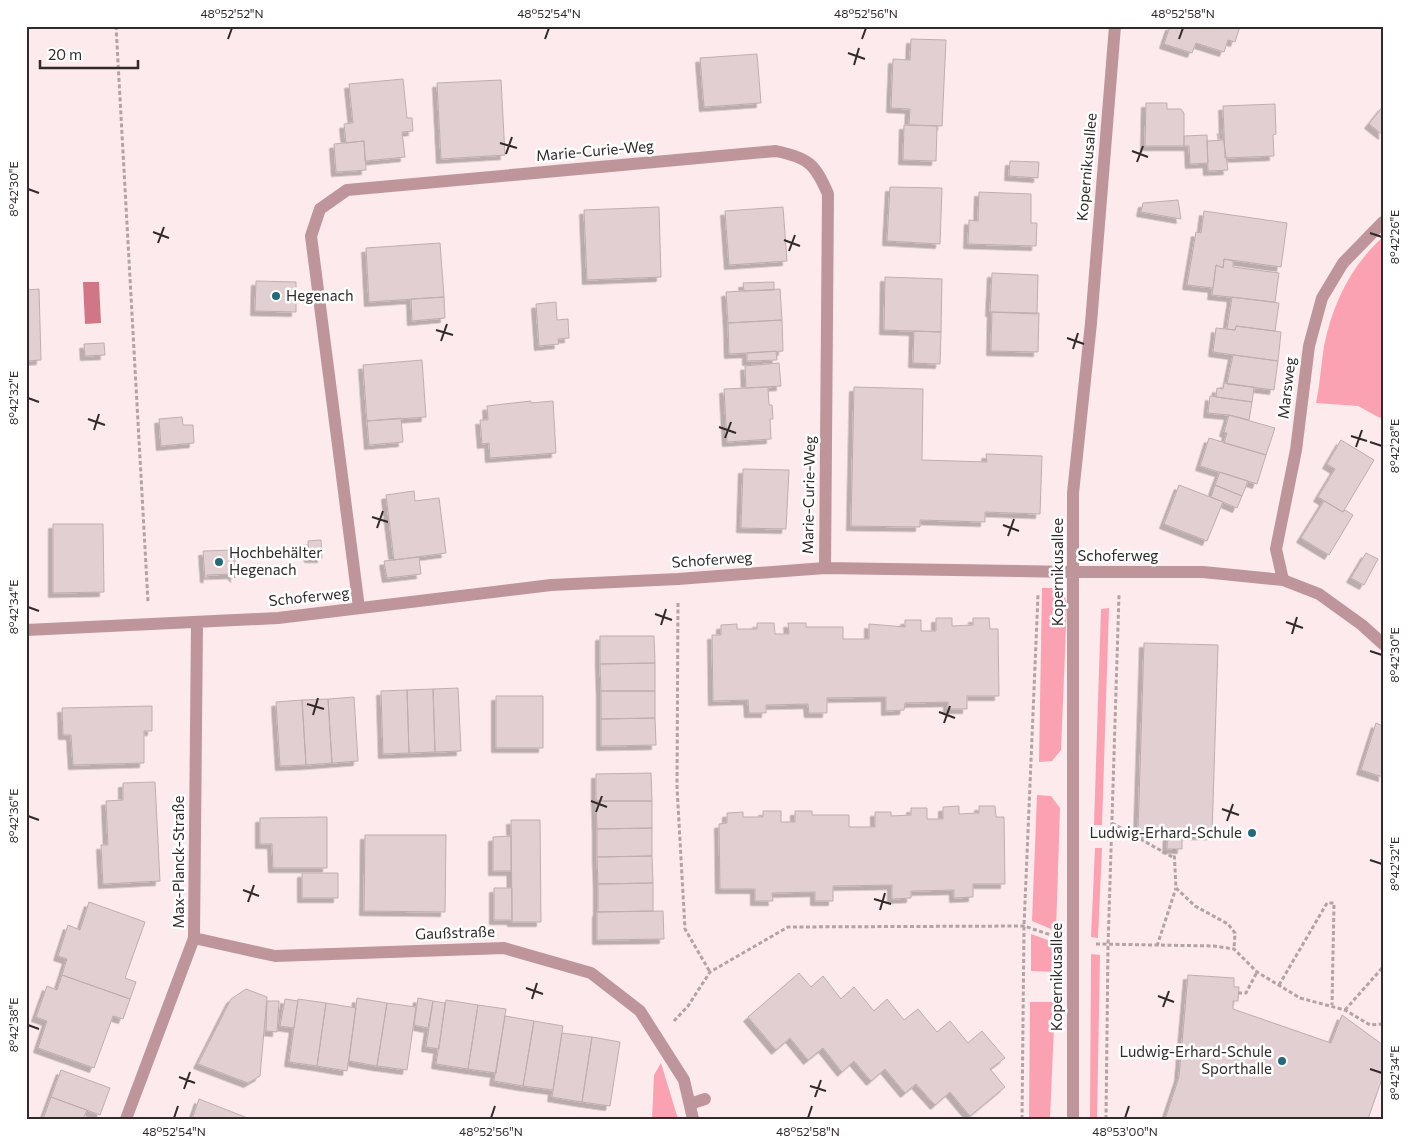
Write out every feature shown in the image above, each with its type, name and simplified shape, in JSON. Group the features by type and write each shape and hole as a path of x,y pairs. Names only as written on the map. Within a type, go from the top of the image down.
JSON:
{"street":[{"name":"Kopernikusallee","path":"1074,1119 1072,942 1075,572 1073,493 1091,323 1115,26"},
{"name":"Marie-Curie-Weg","path":"359,608 311,236 320,209 347,190 776,151 797,155 817,170 828,194 825,568"},
{"name":"Marsweg","path":"1283,580 1276,548 1296,450 1309,346 1322,298 1343,263 1383,222"},
{"name":"Schoferweg","path":"26,630 278,618 551,585 678,579 825,568 1039,572 1203,572 1283,580 1319,594 1362,625 1383,644"},
{"name":"Max-Planck-Straße","path":"126,1119 194,938 197,623"},
{"name":"Gaußstraße","path":"194,938 275,956 504,948 591,973 640,1011 684,1080 693,1119"},
{"path":"690,1104 705,1099"}],"path":[{"path":"116,26 149,624"},
{"path":"1022,1119 1024,926 1039,572"},
{"path":"1106,1119 1108,946 1120,572"},
{"path":"678,579 676,787 685,929 710,972"},
{"path":"1112,823 1175,858"},
{"path":"1157,946 1176,888 1174,849"},
{"path":"1176,888 1196,906 1228,924 1235,933 1234,949"},
{"path":"1279,985 1327,902 1334,903 1332,1006"},
{"path":"658,1038 688,1006 710,972 788,927 1024,926 1072,942 1108,946 1214,946 1234,949 1257,972 1300,998 1345,1010 1370,1025 1383,1024"},
{"path":"1345,1010 1383,967"},
{"path":"1238,994 1246,993 1257,972"}],"shaded area":[{"path":"1383,237 1383,415 1380,418 1358,406 1316,403 1324,346 1332,315 1352,273"},
{"path":"83,282 99,282 101,323 85,324"},
{"path":"1042,588 1062,588 1067,603 1061,750 1052,761 1039,762"},
{"path":"1109,608 1102,825 1094,825 1101,609"},
{"path":"1037,795 1051,796 1060,808 1056,931 1032,921"},
{"path":"1095,848 1102,848 1098,938 1091,937"},
{"path":"1031,934 1056,943 1055,972 1031,971"},
{"path":"1091,954 1100,955 1097,1119 1090,1119"},
{"path":"1030,1002 1055,1002 1050,1119 1029,1119"},
{"path":"661,1063 678,1119 652,1119 654,1075"}],"building":[{"path":"1170,26 1240,26 1235,42 1228,40 1224,52 1196,43 1192,53 1164,44"},
{"path":"911,39 946,40 942,126 909,125 910,109 891,108 893,59 910,60"},
{"path":"757,54 761,103 704,107 700,58"},
{"path":"403,79 407,118 412,118 413,131 402,132 405,157 365,161 364,141 346,143 344,124 353,123 349,84"},
{"path":"501,80 505,155 441,159 437,83"},
{"path":"1146,103 1167,103 1167,109 1181,109 1184,113 1184,146 1145,146"},
{"path":"1275,104 1276,134 1273,135 1274,156 1225,158 1223,106"},
{"path":"1383,106 1383,135 1369,124"},
{"path":"904,125 937,126 936,161 903,160"},
{"path":"1222,129 1228,170 1208,171 1207,141 1223,140"},
{"path":"1207,135 1208,163 1190,164 1189,146 1184,146 1184,136"},
{"path":"364,141 366,170 336,172 334,144"},
{"path":"1010,161 1039,162 1038,178 1009,176"},
{"path":"890,187 942,188 940,244 887,241"},
{"path":"979,192 1031,194 1031,223 1037,223 1036,246 968,244 969,220 978,221"},
{"path":"1178,200 1181,219 1141,212 1143,203"},
{"path":"659,207 661,277 587,280 584,210"},
{"path":"783,207 787,261 729,265 725,211"},
{"path":"1204,211 1287,223 1281,267 1224,259 1223,268 1216,265 1213,288 1187,285 1196,232 1201,233"},
{"path":"440,243 444,297 369,302 366,248"},
{"path":"1224,259 1233,261 1233,267 1279,273 1275,302 1212,295 1216,265 1223,268"},
{"path":"992,273 1038,275 1037,314 990,312"},
{"path":"885,277 942,279 941,332 884,330"},
{"name":"Hegenach","path":"256,281 296,282 296,312 255,311"},
{"path":"774,282 774,290 744,291 743,283"},
{"path":"39,289 41,360 26,361 26,290"},
{"path":"780,289 782,320 728,323 726,292"},
{"path":"444,297 445,318 412,321 411,299"},
{"path":"1232,297 1279,303 1275,331 1236,326 1235,330 1227,329"},
{"path":"556,302 557,320 568,319 569,338 558,339 559,344 539,346 536,304"},
{"path":"992,312 1039,313 1038,352 991,351"},
{"path":"782,320 783,351 729,354 728,323"},
{"path":"1236,326 1281,332 1278,361 1213,352 1216,328 1235,330"},
{"path":"914,331 941,332 940,364 913,363"},
{"path":"104,343 105,355 85,356 84,344"},
{"path":"776,351 777,360 747,361 747,353"},
{"path":"1233,355 1278,361 1274,390 1227,384"},
{"path":"422,360 426,417 367,421 363,365"},
{"path":"779,363 781,386 746,388 745,366"},
{"path":"1224,383 1254,387 1252,402 1216,397 1217,388 1223,389"},
{"path":"768,387 769,405 772,405 773,419 770,419 771,439 727,442 724,389"},
{"path":"854,387 923,389 922,460 987,462 986,454 1042,456 1040,514 985,512 985,522 920,520 920,527 851,526"},
{"path":"1210,396 1252,402 1249,420 1229,415 1208,413"},
{"path":"531,401 531,403 553,401 556,453 490,458 489,443 482,444 480,420 488,420 487,406"},
{"path":"1229,415 1275,428 1266,455 1224,443 1227,433 1224,432"},
{"path":"182,417 183,425 193,425 194,443 161,446 159,419"},
{"path":"401,418 403,442 369,445 367,421"},
{"path":"1209,438 1266,455 1257,484 1200,466"},
{"path":"1341,440 1374,460 1343,512 1318,497 1335,469 1327,464"},
{"path":"743,469 789,470 786,529 741,528"},
{"path":"1220,472 1248,481 1242,496 1215,485"},
{"path":"1179,485 1223,502 1207,541 1164,524"},
{"path":"1215,485 1242,496 1237,508 1211,497"},
{"path":"414,491 415,501 439,498 446,553 394,560 386,495"},
{"path":"1324,501 1343,512 1345,510 1353,515 1329,555 1301,538"},
{"path":"53,524 103,524 104,592 53,593"},
{"path":"321,540 322,558 309,558 308,541"},
{"name":"Hochbehälter Hegenach","path":"235,550 235,578 232,574 207,575 208,578 205,578 203,551"},
{"path":"1366,553 1378,559 1364,585 1351,578"},
{"path":"419,557 421,574 387,578 384,561"},
{"path":"936,618 952,618 952,626 973,625 973,618 989,618 990,629 998,629 999,696 967,696 967,709 948,709 948,702 905,703 904,710 886,711 886,697 827,698 827,713 809,713 808,704 766,705 766,713 749,713 748,700 713,701 712,635 721,635 721,625 737,624 737,629 757,629 757,623 774,623 775,634 789,634 788,623 806,623 806,627 843,627 843,639 869,639 869,624 905,627 905,620 921,620 921,631 936,631"},
{"path":"600,636 654,636 655,663 600,664"},
{"path":"1144,643 1218,645 1212,835 1182,835 1182,849 1167,849 1168,834 1138,833"},
{"path":"655,663 655,691 601,691 600,664"},
{"path":"458,688 461,751 435,752 433,689"},
{"path":"433,689 435,752 409,753 407,690"},
{"path":"407,690 409,753 383,754 381,691"},
{"path":"601,691 655,691 655,718 601,719"},
{"path":"496,696 543,696 543,748 496,748"},
{"path":"354,697 358,761 332,763 328,699"},
{"path":"328,699 332,763 306,765 302,700"},
{"path":"302,700 306,765 280,766 276,702"},
{"path":"152,706 152,731 144,731 144,763 73,765 71,735 63,735 62,708"},
{"path":"655,718 656,745 601,746 601,719"},
{"path":"1376,723 1383,726 1383,777 1361,770"},
{"path":"651,773 652,801 596,801 596,774"},
{"path":"155,782 160,881 103,884 101,845 108,845 106,801 123,800 123,783"},
{"path":"596,801 652,801 652,828 597,829"},
{"path":"959,806 959,814 979,813 979,806 995,806 996,817 1004,817 1005,884 973,884 973,897 954,898 954,890 911,891 911,898 892,899 892,885 833,886 833,901 815,901 815,892 772,893 773,901 755,901 755,889 720,889 719,824 727,823 727,813 743,812 743,817 763,817 763,811 781,811 781,822 795,822 795,811 812,811 812,815 849,815 849,827 875,827 875,812 891,812 891,816 911,815 911,808 927,808 927,819 943,819 943,807"},
{"path":"327,817 327,868 273,868 272,844 260,844 260,818"},
{"path":"511,820 540,820 541,922 512,922"},
{"path":"652,828 652,856 597,857 597,829"},
{"path":"365,835 446,835 445,912 364,911"},
{"path":"511,836 511,871 493,871 493,837"},
{"path":"652,856 653,883 598,884 597,857"},
{"path":"302,873 338,873 338,898 302,898"},
{"path":"653,883 653,911 598,912 598,884"},
{"path":"494,888 512,888 512,920 494,920"},
{"path":"89,902 145,922 125,978 136,982 130,999 62,975 67,959 58,956 68,925 80,930"},
{"path":"663,911 664,939 597,940 597,912"},
{"path":"799,973 811,987 823,976 841,999 854,987 874,1011 887,999 904,1020 918,1009 937,1032 950,1021 968,1043 982,1031 1005,1058 990,1069 1005,1087 970,1116 950,1092 935,1105 916,1084 905,1093 885,1069 871,1081 854,1061 842,1072 823,1048 808,1060 790,1038 776,1050 748,1017"},
{"path":"62,975 130,999 123,1019 113,1016 94,1068 38,1048 47,1021 36,1017 47,986 57,990"},
{"name":"Ludwig-Erhard-Schule Sporthalle","path":"1188,975 1234,978 1234,987 1239,987 1238,1001 1233,1001 1233,1009 1331,1043 1342,1015 1383,1045 1383,1076 1368,1119 1165,1119 1179,1077"},
{"path":"246,989 267,997 260,1076 248,1083 198,1064 231,999"},
{"path":"357,998 387,1003 377,1066 349,1061"},
{"path":"418,998 433,1001 428,1028 414,1025"},
{"path":"285,999 298,1001 294,1028 280,1026"},
{"path":"298,999 326,1003 317,1066 289,1062"},
{"path":"446,1000 478,1005 468,1069 436,1064"},
{"path":"267,1001 279,1001 277,1032 266,1031"},
{"path":"433,1001 445,1003 439,1049 426,1047"},
{"path":"326,1003 356,1008 347,1071 317,1066"},
{"path":"387,1003 416,1007 407,1070 377,1066"},
{"path":"478,1005 506,1009 496,1073 468,1069"},
{"path":"505,1016 534,1021 523,1086 494,1081"},
{"path":"534,1021 563,1026 553,1090 523,1086"},
{"path":"562,1033 592,1037 582,1102 552,1097"},
{"path":"592,1037 620,1042 610,1106 582,1102"},
{"path":"61,1070 110,1088 100,1115 51,1097"},
{"path":"51,1097 87,1110 83,1119 43,1119"},
{"path":"199,1099 250,1119 192,1119"}],"place":[{"name":"Hegenach","path":"276,296"},
{"name":"Hochbehälter Hegenach","path":"219,562"},
{"name":"Ludwig-Erhard-Schule","path":"1252,833"},
{"name":"Ludwig-Erhard-Schule Sporthalle","path":"1282,1061"}]}
